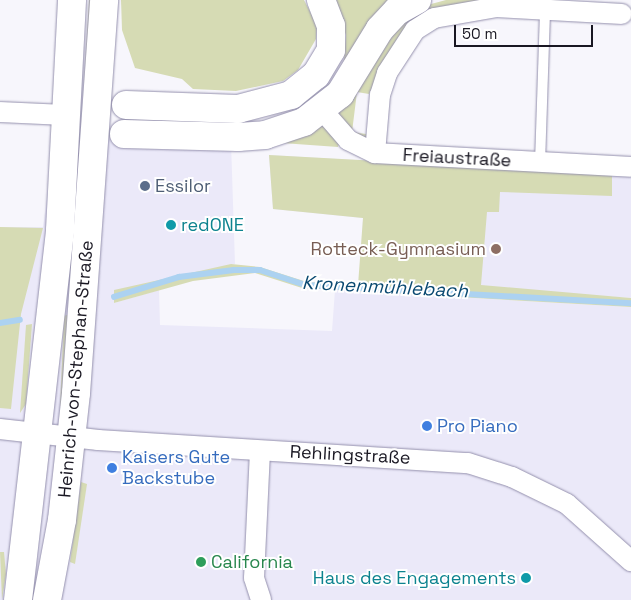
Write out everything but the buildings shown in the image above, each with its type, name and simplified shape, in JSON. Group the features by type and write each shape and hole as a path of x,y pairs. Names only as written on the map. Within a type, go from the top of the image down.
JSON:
{"main road":[{"path":"66,115 98,103 238,109 291,95 316,76 332,50 331,26 321,0"},
{"path":"66,115 96,136 124,134 264,135 323,111 354,76 380,29 417,0"},
{"name":"Heinrich-von-Stephan-Straße","path":"18,600 38,432 66,115 72,2"},
{"name":"Heinrich-von-Stephan-Straße","path":"47,600 71,437 96,136 103,3"}],"street":[{"path":"375,153 380,95 387,73 415,30 434,18 474,8 546,9 622,14"},
{"name":"Freiaustraße","path":"323,111 348,140 375,153 631,167"},
{"path":"0,112 66,115"},
{"name":"Heinrich-von-Stephan-Straße","path":"0,429 38,432"},
{"name":"Rehlingstraße","path":"38,432 71,437 260,451 468,463 512,477 568,504 631,562"},
{"path":"260,451 254,578 261,600"}],"lane":[{"path":"540,163 546,9"}],"shaded area":[{"path":"55,138 231,142 235,264 114,291 114,303 159,290 160,325 332,331 335,290 631,307 631,600 0,600 0,227 43,227"},
{"name":"Rotteck-Gymnasium","path":"269,155 631,176 631,298 360,280 363,218 273,209"}],"green space":[{"path":"89,0 93,0 87,86 84,83"},
{"path":"121,0 304,0 317,25 316,39 298,70 283,81 236,91 193,89 182,79 135,68 122,30"},
{"path":"332,0 397,0 342,75 308,109 269,124 226,125 262,122 302,109 336,78 344,60 346,35"},
{"path":"446,0 554,0 631,10 533,2 423,13 397,39 369,94 357,92 352,132 366,134 367,139 357,140 339,116 339,108 391,30 420,7"},
{"path":"315,125 325,126 339,143 338,147 282,143"},
{"name":"Rotteck-Gymnasium","path":"269,155 612,174 612,196 500,192 499,212 487,212 481,285 631,298 631,307 302,288 255,273 193,281 114,303 114,290 231,264 260,267 307,282 358,285 363,218 273,209"},
{"path":"0,227 43,228 21,314 11,409 0,408"},
{"path":"72,313 63,406 60,406 64,316"},
{"path":"32,324 26,404 20,413 26,325"},
{"path":"81,482 87,484 75,564 70,562"},
{"path":"0,552 4,552 6,574 2,600"}],"waterway":[{"name":"Kronenmühlebach","path":"114,297 179,277 234,270 260,270 306,285 631,303"},
{"name":"Kronenmühlebach","path":"0,323 20,320"}],"place":[{"name":"Essilor","path":"145,186"},
{"name":"redONE","path":"171,225"},
{"name":"Rotteck-Gymnasium","path":"496,249"},
{"name":"Pro Piano","path":"427,426"},
{"name":"Kaisers Gute Backstube","path":"112,468"},
{"name":"California","path":"201,562"},
{"name":"Haus des Engagements","path":"526,578"}]}
